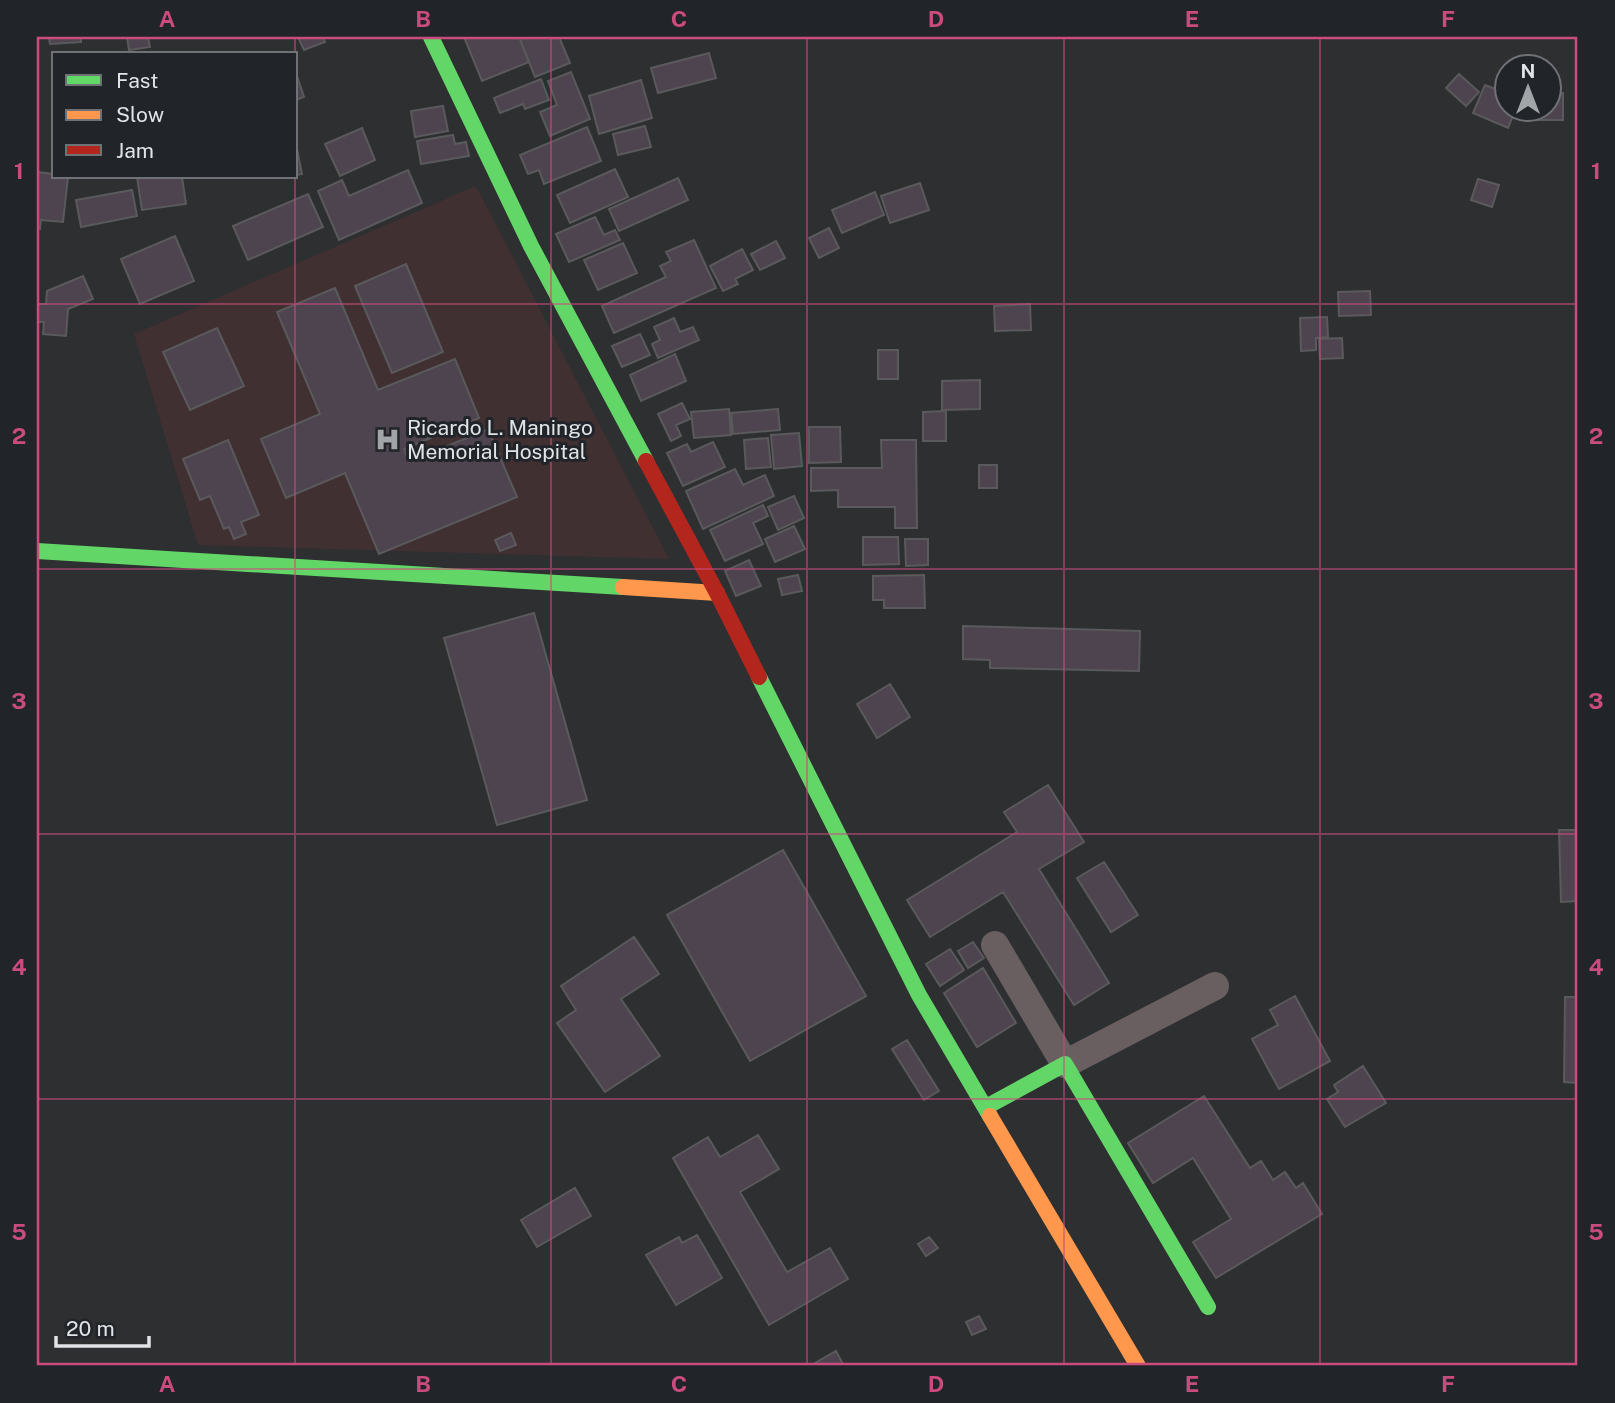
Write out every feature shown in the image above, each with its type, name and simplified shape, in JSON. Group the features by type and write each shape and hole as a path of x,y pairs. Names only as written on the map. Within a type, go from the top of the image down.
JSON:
{"main road":[{"path":"431,37 531,246 717,593 919,995 1138,1366"},
{"path":"37,551 717,593"},
{"path":"986,1107 1065,1064 1208,1307"}],"street":[{"path":"995,945 1065,1064 1215,986"}],"shaded area":[{"name":"Ricardo L. Maningo Memorial Hospital","path":"476,186 669,559 198,545 134,334"}],"building":[{"path":"49,37 81,37 81,42 50,44"},
{"path":"127,37 148,37 150,47 129,50"},
{"path":"298,37 323,37 325,42 304,50"},
{"path":"464,37 519,37 529,62 482,81"},
{"path":"519,37 559,37 570,63 535,77"},
{"path":"709,53 716,78 658,93 651,68"},
{"path":"571,72 590,119 550,136 540,112 557,105 548,81"},
{"path":"1459,74 1479,92 1466,106 1446,88"},
{"path":"298,79 304,97 298,99"},
{"path":"541,79 549,100 525,109 523,104 500,113 494,98"},
{"path":"641,80 652,118 599,134 589,96"},
{"path":"1485,85 1492,88 1492,121 1473,113"},
{"path":"443,106 448,131 415,137 411,111"},
{"path":"1494,122 1510,122 1508,128"},
{"path":"645,126 651,147 618,155 613,134"},
{"path":"587,127 601,161 544,184 539,170 528,174 520,155"},
{"path":"362,128 375,160 340,176 325,144"},
{"path":"453,135 455,144 466,142 469,156 421,164 417,141"},
{"path":"298,154 302,174 298,175"},
{"path":"615,169 628,197 570,223 557,195"},
{"path":"408,170 422,203 339,240 318,191 342,180 349,196"},
{"path":"37,172 52,174 52,178 68,178 63,222 41,220 40,229 37,228"},
{"path":"137,178 182,178 186,204 142,210"},
{"path":"678,178 688,200 619,231 609,209"},
{"path":"1478,179 1499,185 1492,207 1471,200"},
{"path":"920,183 929,210 890,223 881,196"},
{"path":"132,190 137,216 81,227 76,200"},
{"path":"875,192 884,215 842,233 832,210"},
{"path":"308,194 323,227 248,260 233,226"},
{"path":"595,217 604,235 615,230 620,240 569,262 556,234"},
{"path":"829,228 839,248 819,258 809,238"},
{"path":"175,236 194,281 140,304 121,259"},
{"path":"694,240 716,288 614,333 602,306 666,277 660,266 671,261 666,252"},
{"path":"776,241 785,258 760,270 751,254"},
{"path":"623,243 637,273 598,290 584,260"},
{"path":"742,249 753,270 735,279 738,284 723,291 710,266"},
{"path":"406,264 443,352 392,373 355,286"},
{"path":"83,276 93,299 68,309 66,336 43,334 44,322 37,322 37,304 46,304 47,291"},
{"path":"335,288 378,390 455,359 479,418 404,449 409,462 488,429 517,497 379,554 345,473 286,498 261,439 320,414 277,312"},
{"path":"1370,291 1371,315 1339,316 1338,292"},
{"path":"1030,304 1031,330 995,331 994,306"},
{"path":"1327,317 1328,337 1316,338 1316,350 1301,351 1300,318"},
{"path":"674,318 680,332 693,327 699,340 658,358 652,344 660,340 654,327"},
{"path":"217,328 244,386 190,410 163,352"},
{"path":"640,334 650,355 622,367 612,346"},
{"path":"1342,338 1343,358 1320,359 1319,339"},
{"path":"878,350 898,350 898,379 878,379"},
{"path":"675,354 686,381 641,401 630,375"},
{"path":"980,380 980,409 942,410 942,381"},
{"path":"682,403 690,419 676,425 681,436 671,441 658,414"},
{"path":"729,409 731,435 694,438 691,412"},
{"path":"778,409 780,430 733,434 731,413"},
{"path":"946,411 946,441 923,441 923,412"},
{"path":"809,427 840,427 841,462 809,463"},
{"path":"799,433 802,466 774,469 771,435"},
{"path":"768,438 771,467 746,469 744,440"},
{"path":"228,440 259,515 241,522 246,534 234,539 229,527 224,529 210,496 200,500 183,459"},
{"path":"881,440 916,440 917,528 895,528 895,507 838,507 838,490 811,491 811,468 882,468"},
{"path":"713,442 725,467 683,486 667,453 687,444 691,452"},
{"path":"979,465 997,465 997,488 979,488"},
{"path":"735,469 743,485 765,475 774,496 703,529 686,491"},
{"path":"794,496 804,518 778,530 768,507"},
{"path":"763,505 768,516 753,523 763,544 725,561 710,530"},
{"path":"794,526 805,549 775,562 765,539"},
{"path":"511,533 516,545 500,551 495,540"},
{"path":"863,537 898,537 899,564 863,565"},
{"path":"905,539 928,539 928,565 906,566"},
{"path":"749,560 761,586 736,596 725,571"},
{"path":"798,575 802,591 782,595 778,579"},
{"path":"924,575 925,608 884,608 884,600 873,600 873,576"},
{"path":"534,613 587,800 497,825 444,638"},
{"path":"963,626 1140,631 1139,671 990,668 990,660 963,659"},
{"path":"890,684 910,717 877,738 857,704"},
{"path":"1048,785 1084,842 1039,869 1109,983 1074,1005 1003,892 930,937 907,900 1017,832 1004,812"},
{"path":"1559,830 1578,830 1578,901 1561,902"},
{"path":"783,850 866,996 750,1061 667,915"},
{"path":"1104,862 1138,915 1111,932 1077,878"},
{"path":"634,937 659,974 621,999 660,1056 605,1092 557,1023 576,1010 561,986"},
{"path":"973,942 984,958 968,968 958,951"},
{"path":"950,949 964,970 940,986 926,964"},
{"path":"983,968 1016,1023 977,1047 944,993"},
{"path":"1295,996 1330,1061 1279,1089 1252,1039 1278,1025 1270,1010"},
{"path":"1565,997 1578,997 1578,1083 1564,1082"},
{"path":"907,1040 939,1091 924,1100 892,1049"},
{"path":"1363,1066 1386,1103 1345,1127 1327,1099 1338,1092 1334,1085"},
{"path":"1204,1096 1250,1168 1261,1161 1273,1180 1285,1172 1296,1188 1303,1183 1322,1214 1216,1278 1193,1242 1231,1219 1193,1158 1153,1183 1128,1143"},
{"path":"758,1135 779,1169 740,1192 787,1272 830,1248 848,1279 769,1325 673,1158 708,1137 720,1157"},
{"path":"575,1188 591,1216 537,1247 521,1220"},
{"path":"697,1235 722,1278 676,1305 646,1255 679,1237 682,1243"},
{"path":"929,1237 938,1248 926,1256 918,1244"},
{"path":"979,1316 986,1329 972,1335 966,1322"},
{"path":"836,1351 844,1366 810,1366"}],"traffic: fast":[{"path":"431,37 531,246 646,461"},
{"path":"37,551 623,587"},
{"path":"759,677 919,995 990,1116"},
{"path":"986,1107 1065,1064 1208,1307"}],"traffic: slow":[{"path":"623,587 717,593"},
{"path":"990,1116 1138,1366"}],"traffic: jam":[{"path":"646,461 759,677"}],"place":[{"name":"Ricardo L. Maningo Memorial Hospital","path":"387,439"}]}
